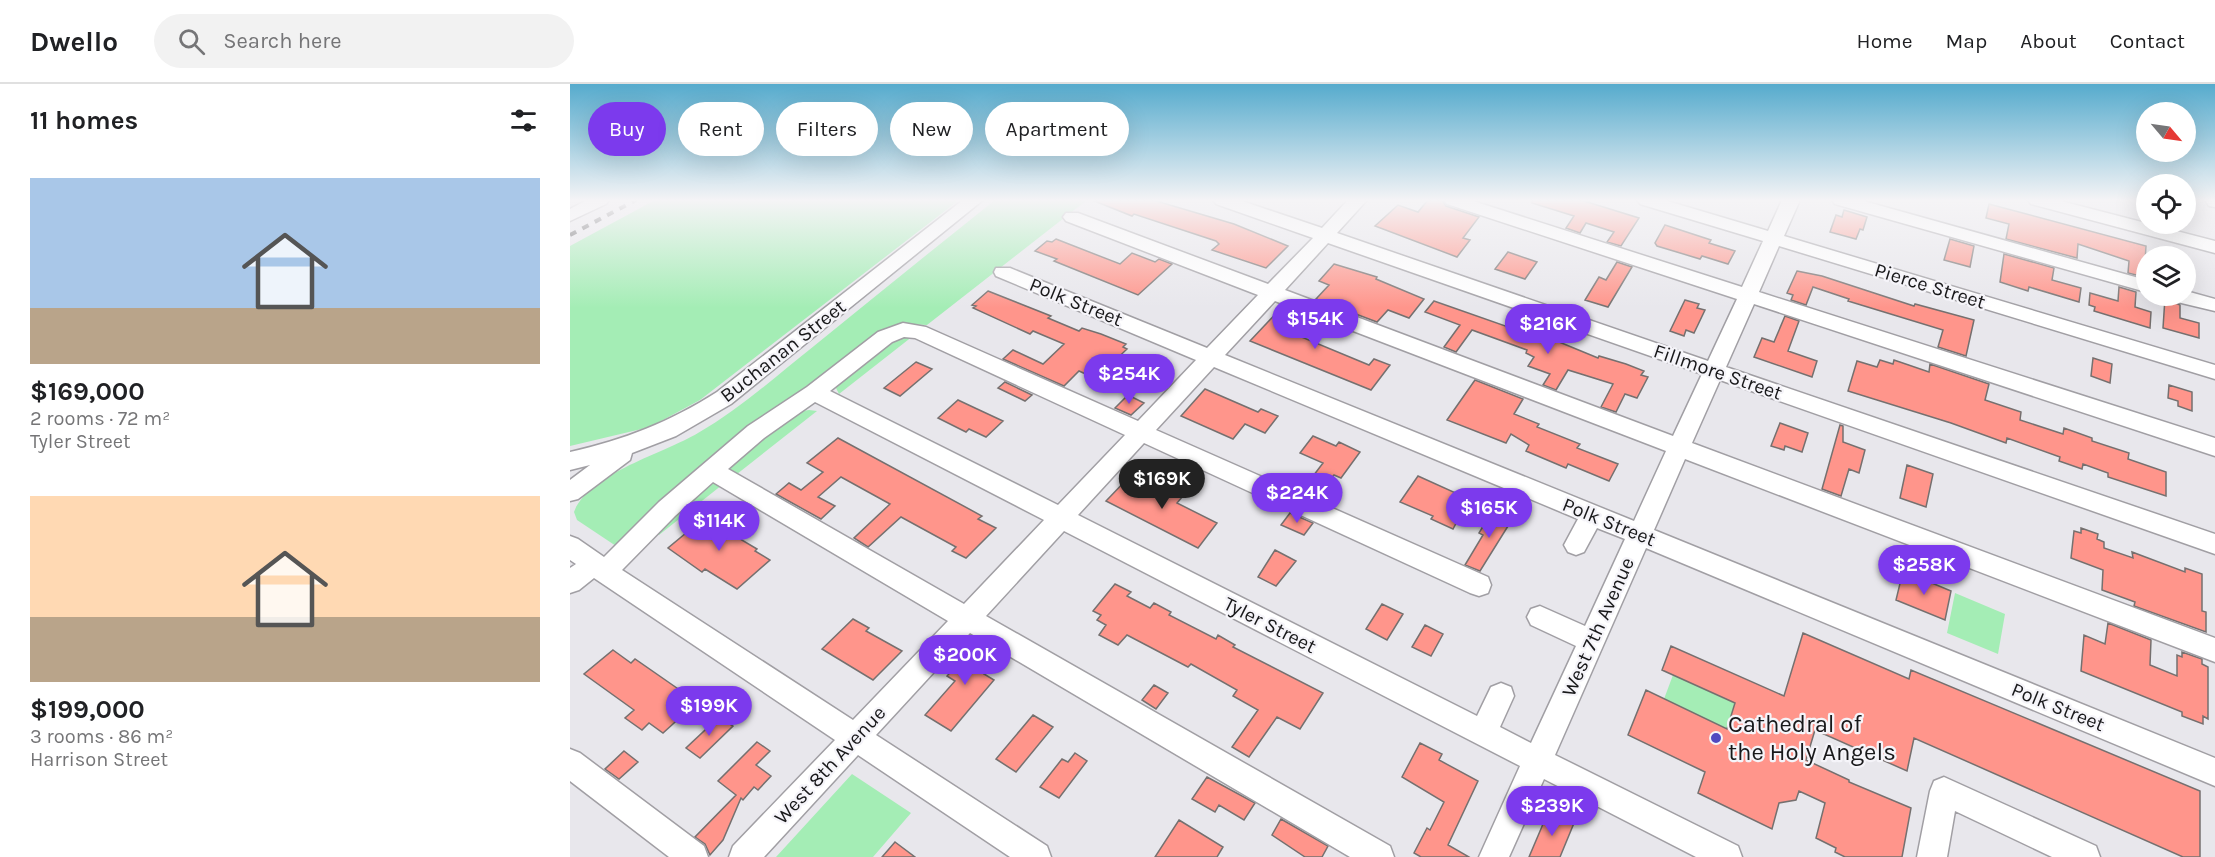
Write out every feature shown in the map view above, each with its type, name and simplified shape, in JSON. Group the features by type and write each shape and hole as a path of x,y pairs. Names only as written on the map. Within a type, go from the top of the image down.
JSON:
{"street":[{"name":"Buchanan Street","path":"570,461 636,444 691,420 724,398 928,236"},
{"path":"1122,236 2215,650"},
{"name":"West 8th Avenue","path":"744,857 1324,236"},
{"name":"Fillmore Street","path":"1328,236 2215,544"},
{"path":"1565,236 2215,447"},
{"name":"Pierce Street","path":"1764,236 2215,372"},
{"name":"West 7th Avenue","path":"1494,857 1775,236"},
{"path":"1969,236 2136,283"},
{"path":"2171,236 2215,248"},
{"name":"Polk Street","path":"1003,272 2215,772"},
{"path":"2196,300 2215,305"},
{"path":"570,582 600,568 756,432 814,392 885,337 909,330 918,332 1479,585"},
{"name":"Tyler Street","path":"814,392 1727,857"},
{"path":"570,492 636,444"},
{"path":"711,470 966,620 1379,857"},
{"path":"1576,545 1592,515"},
{"path":"570,546 1035,857"},
{"path":"1540,617 1592,641"},
{"path":"1483,733 1501,696"},
{"path":"570,763 693,857"},
{"path":"1932,857 1944,791 2085,857"}],"green space":[{"path":"588,236 912,236 700,400 650,427 570,446 570,246"},
{"path":"950,236 1041,236 927,325 906,324 622,550 577,520 574,512 582,498 595,486 628,466 698,433 757,392"},
{"path":"913,336 839,394 835,386 890,338"},
{"path":"817,411 732,478 726,472 731,457 797,412"},
{"path":"715,483 722,485 659,535 656,532 705,485"},
{"path":"1955,593 2005,614 1998,654 1947,633"},
{"path":"1673,675 1771,720 1727,729 1664,699"},
{"path":"852,774 911,813 873,857 776,857"}],"building":[{"path":"1201,236 1264,236 1288,246 1266,268 1212,250 1219,244"},
{"path":"1402,236 1464,236 1463,238 1470,240 1457,257"},
{"path":"1611,236 1627,236 1621,246 1607,242"},
{"path":"1659,236 1699,236 1711,240 1709,243 1735,251 1728,264 1702,256 1700,259 1657,246 1655,243"},
{"path":"2007,236 2109,236 2146,246 2136,246 2136,275 2128,273 2129,261 2078,244 2077,258 2006,239"},
{"path":"1056,239 1120,264 1132,253 1155,262 1159,259 1172,264 1138,295 1035,251 1047,241 1052,242"},
{"path":"1950,239 1974,246 1970,267 1944,260"},
{"path":"1508,252 1537,262 1525,279 1495,269"},
{"path":"2004,254 2054,268 2052,280 2081,288 2079,302 2029,287 2028,291 2000,282"},
{"path":"1617,262 1632,267 1608,307 1585,300 1599,277 1606,280"},
{"path":"1334,264 1377,277 1376,279 1424,299 1409,318 1388,310 1377,322 1316,299 1329,285 1319,281"},
{"path":"1797,271 1822,276 1914,306 1915,304 1974,320 1966,356 1938,347 1943,330 1848,301 1849,299 1813,287 1806,305 1791,300 1793,295 1787,293"},
{"path":"2119,287 2136,292 2135,307 2151,312 2150,328 2094,311 2095,307 2089,305 2090,293 2118,301"},
{"path":"988,291 1051,316 1048,318 1079,331 1082,328 1126,344 1123,347 1127,349 1105,370 1097,369 1090,376 1079,371 1064,386 1003,359 1013,350 1043,364 1064,344 1033,331 1030,334 973,308 976,306 972,305"},
{"path":"1685,300 1699,304 1697,308 1705,310 1694,333 1686,330 1684,336 1670,331"},
{"path":"1434,301 1545,340 1547,337 1598,358 1599,356 1626,364 1644,371 1641,375 1648,377 1637,398 1625,394 1616,412 1601,407 1613,384 1568,370 1556,390 1543,385 1550,374 1528,366 1534,357 1526,353 1527,350 1472,330 1456,352 1444,347 1460,325 1425,312"},
{"path":"1283,306 1314,318 1299,336 1369,365 1374,359 1390,365 1371,390 1250,341"},
{"path":"2164,306 2180,306 2180,318 2199,323 2199,338 2163,328"},
{"path":"1785,316 1799,321 1788,351 1817,361 1812,377 1754,357 1762,338 1774,342"},
{"path":"2093,358 2112,364 2110,383 2091,376"},
{"path":"1880,360 1893,364 1894,360 1929,372 1930,364 1989,384 1985,400 2021,412 2020,420 2063,434 2064,428 2092,438 2092,441 2129,453 2128,459 2166,472 2166,496 2108,477 2108,473 2083,464 2082,469 2059,461 2060,457 2007,438 2006,443 1951,423 1848,391 1857,361 1877,367"},
{"path":"916,362 932,369 900,396 884,388"},
{"path":"1475,380 1523,399 1514,414 1539,424 1537,427 1580,444 1577,448 1618,464 1609,481 1568,464 1566,468 1526,451 1529,445 1511,434 1506,443 1447,420"},
{"path":"1005,382 1032,395 1025,401 998,388"},
{"path":"2169,385 2192,392 2192,411 2178,406 2178,401 2168,398"},
{"path":"1205,389 1258,412 1261,409 1278,416 1265,433 1245,424 1233,439 1181,416"},
{"path":"1128,395 1144,403 1131,415 1115,408"},
{"path":"958,400 1003,421 986,437 969,429 966,432 938,418"},
{"path":"1780,423 1808,433 1802,452 1785,446 1784,450 1771,446"},
{"path":"1840,425 1843,426 1843,442 1865,450 1859,473 1849,469 1841,496 1822,489"},
{"path":"1313,436 1336,446 1339,442 1360,452 1341,478 1334,475 1316,498 1301,492 1323,463 1300,453"},
{"path":"838,438 982,516 978,519 996,528 966,558 952,551 956,547 901,517 868,547 854,538 890,504 841,477 818,497 835,506 821,519 776,494 789,483 801,490 823,472 807,463"},
{"path":"1907,465 1933,474 1926,507 1900,498"},
{"path":"1132,474 1183,496 1177,503 1217,523 1198,548 1106,501"},
{"path":"1418,476 1469,499 1453,529 1431,519 1433,516 1400,502"},
{"path":"1493,510 1513,518 1480,571 1465,565 1483,535 1479,533"},
{"path":"1290,513 1313,523 1304,535 1281,525"},
{"path":"709,514 743,537 740,539 770,560 737,589 705,569 702,572 668,548"},
{"path":"2081,528 2098,534 2097,539 2104,542 2104,548 2133,558 2132,552 2185,572 2185,568 2202,574 2202,611 2206,612 2206,632 2134,606 2135,602 2102,590 2103,570 2071,558 2074,531 2081,533"},
{"path":"1275,550 1296,561 1276,586 1258,577"},
{"path":"1903,571 1951,591 1945,620 1896,600"},
{"path":"1115,584 1131,592 1127,596 1150,608 1154,603 1171,612 1169,615 1216,639 1218,635 1235,645 1233,647 1323,693 1300,729 1277,717 1249,757 1232,747 1258,710 1233,696 1237,690 1191,664 1188,667 1127,635 1118,645 1099,635 1106,625 1097,620 1101,615 1093,611"},
{"path":"1382,604 1403,614 1387,640 1366,629"},
{"path":"853,619 869,628 866,631 902,651 873,680 822,649"},
{"path":"2108,623 2151,640 2150,665 2177,676 2177,655 2182,657 2182,652 2202,659 2202,664 2208,667 2208,719 2203,716 2203,724 2182,716 2182,712 2081,671 2084,635 2105,644"},
{"path":"1425,625 1443,634 1431,656 1412,647"},
{"path":"1803,633 1909,679 1911,670 2200,791 2200,857 2183,857 1914,738 1907,771 1815,730 1806,760 1849,782 1911,808 1902,857 1845,857 1835,852 1836,848 1816,838 1825,803 1799,791 1796,800 1779,803 1772,829 1698,793 1705,772 1628,735 1646,690 1727,729 1735,703 1662,670 1671,646 1784,696"},
{"path":"979,641 1002,654 984,674 994,680 951,731 925,715 955,681 947,676"},
{"path":"613,650 631,663 635,659 697,702 663,733 649,723 642,730 625,718 634,710 584,674"},
{"path":"1154,685 1168,693 1156,709 1142,700"},
{"path":"1033,715 1053,727 1016,772 996,759"},
{"path":"719,717 733,726 700,758 686,748"},
{"path":"757,742 770,751 756,765 771,776 758,790 754,787 743,800 741,798 723,840 710,855 705,844 695,837 736,795 718,781"},
{"path":"1420,743 1442,754 1439,760 1478,781 1448,845 1469,857 1421,857 1414,853 1427,828 1430,830 1444,802 1402,777"},
{"path":"624,751 638,762 619,779 605,769"},
{"path":"1075,753 1087,761 1059,798 1040,787 1062,759 1068,762"},
{"path":"1207,777 1255,803 1244,820 1219,805 1215,812 1192,799"},
{"path":"1549,810 1574,823 1560,857 1529,857"},
{"path":"1281,819 1328,846 1322,857 1305,857 1272,835"},
{"path":"1179,820 1223,847 1217,857 1155,857"},
{"path":"895,842 915,857 882,857"}],"place":[{"name":"Cathedral of the Holy Angels","path":"1716,738"}]}
